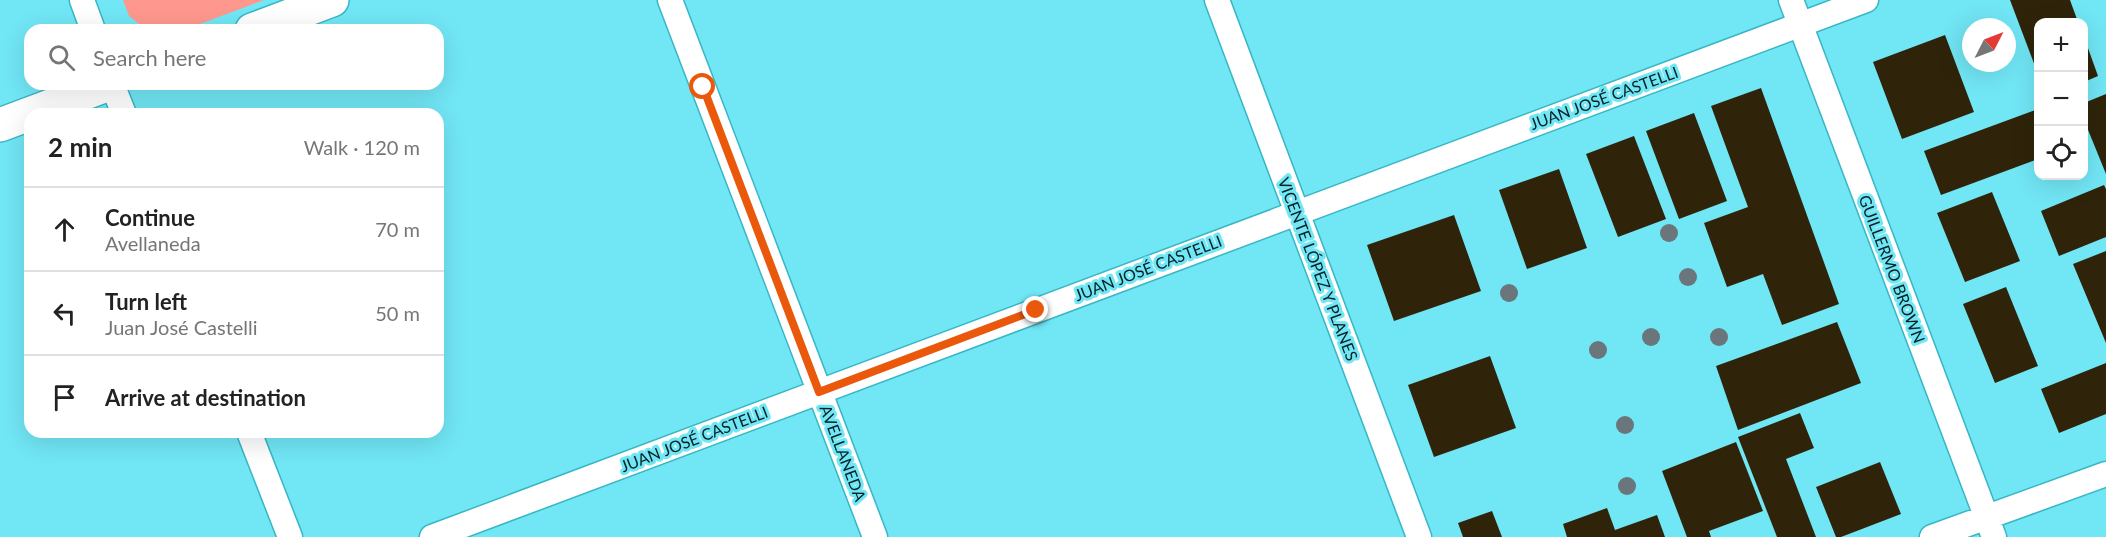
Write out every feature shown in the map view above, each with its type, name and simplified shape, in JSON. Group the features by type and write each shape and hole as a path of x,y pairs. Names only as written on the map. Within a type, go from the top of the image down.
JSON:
{"main road":[{"path":"268,24 332,0"},
{"path":"46,108 95,90"},
{"path":"0,125 24,116"}],"street":[{"path":"82,0 91,24"},
{"name":"AVELLANEDA","path":"670,0 874,537"},
{"name":"VICENTE LÓPEZ Y PLANES","path":"1217,0 1419,537"},
{"name":"GUILLERMO BROWN","path":"1791,0 1990,527"},
{"name":"JUAN JOSÉ CASTELLI","path":"432,537 1866,0"},
{"path":"114,90 121,108"},
{"path":"251,438 290,537"},
{"path":"1932,537 1990,527 2106,474"}],"shaded area":[{"path":"123,0 264,0 200,24 139,24 129,16"}],"building":[{"path":"2010,0 2070,0 2077,18 2034,18 2034,63"},
{"path":"1945,35 1974,112 1902,139 1873,62"},
{"path":"2088,48 2098,76 2088,80"},
{"path":"1761,88 1839,304 1782,325 1763,274 1727,287 1704,223 1748,207 1711,106"},
{"path":"2106,94 2106,174 2088,130 2088,101"},
{"path":"2034,110 2034,160 1941,195 1924,151"},
{"path":"1694,113 1727,201 1679,219 1646,131"},
{"path":"1634,136 1666,219 1618,237 1586,154"},
{"path":"1559,169 1587,248 1527,269 1499,190"},
{"path":"2104,185 2106,189 2106,237 2059,256 2041,211"},
{"path":"1992,192 2020,261 1965,282 1937,213"},
{"path":"1454,215 1481,291 1394,321 1367,245"},
{"path":"2106,251 2106,343 2073,264"},
{"path":"2006,287 2038,366 1995,383 1963,304"},
{"path":"1837,322 1861,383 1738,430 1716,366"},
{"path":"1490,356 1516,428 1434,457 1408,385"},
{"path":"2106,363 2106,414 2059,433 2041,389"},
{"path":"1800,413 1814,448 1786,459 1816,537 1777,537 1738,437"},
{"path":"1736,442 1763,511 1709,531 1711,537 1687,537 1662,471"},
{"path":"1880,462 1901,514 1836,537 1816,487"},
{"path":"1607,508 1615,530 1657,515 1665,537 1567,537 1563,524"},
{"path":"1492,511 1502,537 1463,537 1458,523"}],"route":[{"path":"703,87 819,392 1036,310"}]}
